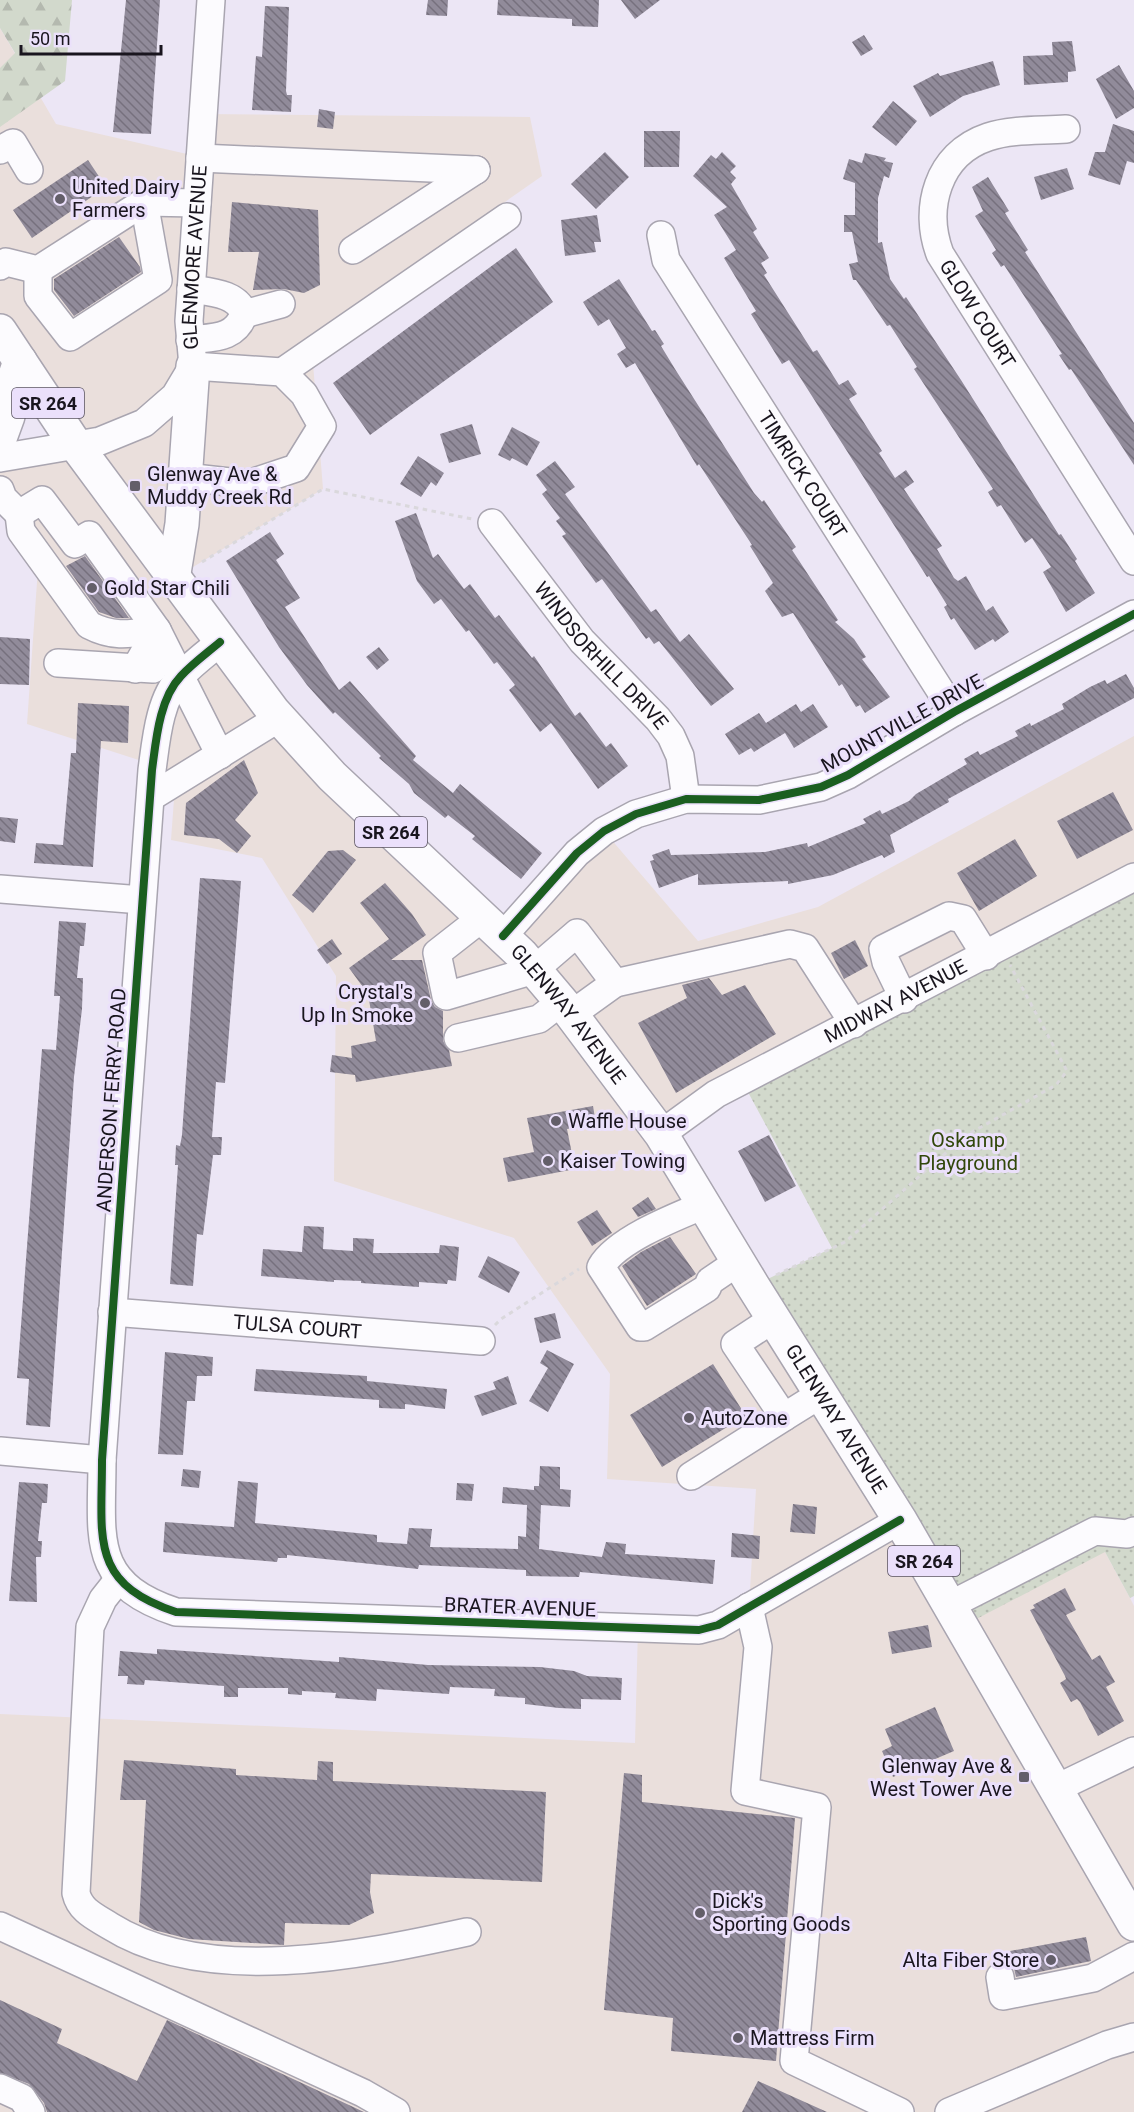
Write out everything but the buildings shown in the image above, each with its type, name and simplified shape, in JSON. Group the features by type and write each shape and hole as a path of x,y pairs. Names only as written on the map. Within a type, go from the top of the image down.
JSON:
{"main road":[{"name":"GLENWAY AVENUE","path":"0,331 75,444 219,642 279,718 332,776 493,926 534,970 567,1008 661,1134 745,1274 900,1520 1134,1924"},
{"path":"173,579 182,524 192,353"},
{"path":"0,438 8,416 9,393 20,361"}],"street":[{"name":"GLENMORE AVENUE","path":"0,458 116,436 144,423 175,396 192,353 191,289 211,0"},
{"name":"GLOW COURT","path":"1066,129 1003,133 986,138 956,157 945,170 935,194 931,220 940,254 1134,561"},
{"path":"0,150 13,143 29,170"},
{"path":"200,158 476,170 353,250"},
{"path":"0,266 6,262 39,270 144,202 197,203"},
{"path":"39,270 38,296 70,337 158,280 144,202"},
{"path":"282,372 507,217"},
{"name":"TIMRICK COURT","path":"661,235 666,260 954,712"},
{"path":"191,289 231,299 239,303 244,314 237,329 231,334 192,353"},
{"path":"244,314 281,304"},
{"path":"185,477 248,484 296,468 322,426 304,394 282,372 192,353"},
{"path":"0,490 3,498 19,514 21,531 89,625 105,634 157,630"},
{"path":"19,514 42,500 75,544 124,511"},
{"name":"WINDSORHILL DRIVE","path":"492,523 582,641 658,719 671,736 681,756 687,799"},
{"path":"89,536 157,630 219,755"},
{"name":"MOUNTVILLE DRIVE","path":"534,970 446,996 437,953 493,926 604,831 636,814 687,799 759,800 821,787 848,775 954,712 1134,614"},
{"path":"135,669 157,630"},
{"name":"ANDERSON FERRY ROAD","path":"118,1580 105,1559 102,1526 102,1460 142,900 157,734 177,670 219,642"},
{"path":"58,663 177,670"},
{"path":"151,797 279,718"},
{"name":"MIDWAY AVENUE","path":"661,1134 717,1094 1134,877"},
{"path":"0,889 142,900"},
{"path":"903,999 886,962 883,949 949,916 963,919 993,952"},
{"path":"534,970 578,933 615,983"},
{"path":"458,1038 539,1018 567,1008 615,983 790,944 805,948 854,1024"},
{"path":"704,1205 635,1239 606,1259 601,1267 640,1327 644,1327 707,1288 711,1281 745,1274"},
{"name":"TULSA COURT","path":"112,1312 482,1341"},
{"path":"773,1319 735,1344 784,1417"},
{"path":"691,1476 821,1394"},
{"path":"0,1451 102,1460"},
{"name":"BRATER AVENUE","path":"118,1580 134,1594 176,1612 684,1630 718,1625 900,1520"},
{"path":"950,1605 1095,1531 1127,1534 1134,1531"},
{"path":"118,1580 103,1599 90,1627 76,1893 84,1909 119,1932 199,1959 309,1959 394,1948 467,1932"},
{"path":"749,1607 758,1647 745,1791 817,1807 794,2061 900,2112"},
{"path":"1057,1788 1134,1751"},
{"path":"0,1926 363,2093 396,2112"},
{"path":"1000,1977 1003,1996 1093,1978 1134,1956"},
{"path":"949,2112 1107,2045 1134,2037"},
{"path":"0,2088 22,2098 31,2112"}],"path":[{"path":"173,579 323,489 492,523"},
{"path":"745,1274 845,1242 965,1136 1063,1078 1067,1071 993,952"}],"shaded area":[{"path":"0,28 56,124 200,157 203,114 530,117 542,176 311,338 323,489 173,579 205,623 503,935 604,831 698,941 818,907 1134,736 1134,877 661,1134 753,1286 1105,1552 1134,1606 1134,2112 0,2112 0,1714 635,1743 638,1628 749,1607 756,1489 607,1479 610,1374 514,1238 334,1181 336,976 262,858 171,840 176,772 27,724 38,568 0,510 0,458 75,444 0,331"}],"green space":[{"path":"0,0 72,0 65,81 0,127 0,68 15,53 0,28"},
{"name":"Oskamp Playground","path":"1134,877 1134,1596 1130,1598 1105,1552 963,1626 753,1286 832,1248 742,1081"}],"cycle path":[{"path":"503,936 577,853 604,831 636,814 686,799 759,800 821,787 848,775 954,712 1134,614"},
{"path":"220,642 181,676 168,696 160,721 152,770 102,1460 102,1535 106,1554 114,1572 128,1587 148,1600 176,1612 699,1630 718,1625 900,1520"}],"place":[{"name":"United Dairy Farmers","path":"60,199"},
{"name":"Glenway Ave & Muddy Creek Rd","path":"135,486"},
{"name":"Gold Star Chili","path":"92,588"},
{"name":"Crystal's Up In Smoke","path":"425,1003"},
{"name":"Waffle House","path":"556,1121"},
{"name":"Kaiser Towing","path":"548,1161"},
{"name":"AutoZone","path":"689,1418"},
{"name":"Glenway Ave & West Tower Ave","path":"1024,1777"},
{"name":"Dick's Sporting Goods","path":"700,1913"},
{"name":"Alta Fiber Store","path":"1051,1960"},
{"name":"Mattress Firm","path":"738,2038"}]}
